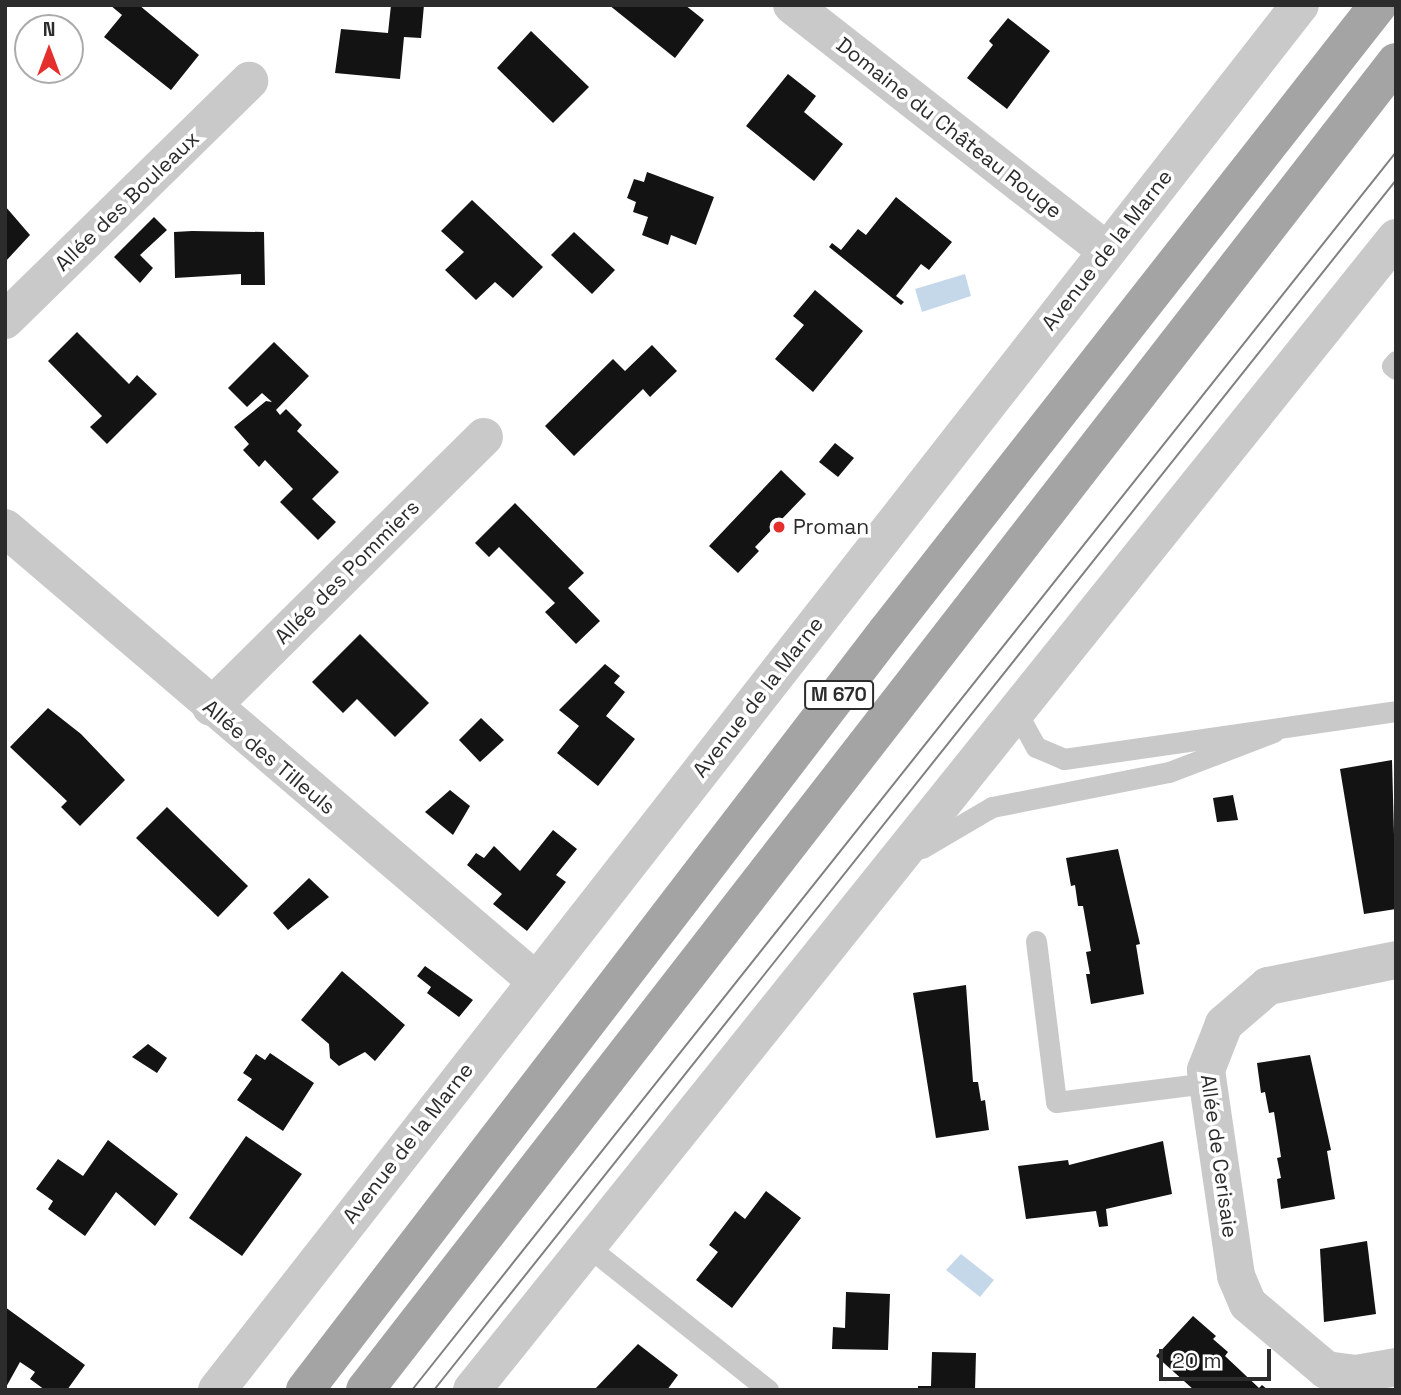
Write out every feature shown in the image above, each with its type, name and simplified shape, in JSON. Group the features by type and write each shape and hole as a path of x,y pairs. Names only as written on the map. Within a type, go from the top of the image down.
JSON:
{"main road":[{"name":"M 670","path":"305,1390 887,631 1378,5"},
{"name":"M 670","path":"365,1390 1396,62"}],"street":[{"name":"Domaine du Château Rouge","path":"792,5 1106,250"},
{"name":"Avenue de la Marne","path":"217,1390 1300,5"},
{"name":"Allée des Bouleaux","path":"5,320 249,81"},
{"path":"472,1390 1396,238"},
{"name":"Allée des Pommiers","path":"211,707 484,437"},
{"name":"Allée des Tilleuls","path":"5,528 211,707 536,981"},
{"name":"Allée de Cerisaie","path":"1396,960 1286,980 1253,994 1236,1009 1214,1040 1206,1083 1236,1276 1248,1304 1326,1370 1356,1374 1396,1367"}],"lane":[{"path":"1396,361 1392,366 1396,369"},
{"path":"1017,713 1036,747 1064,759 1274,732 1396,711"},
{"path":"887,874 955,825 992,807 1169,772 1274,732"},
{"path":"1036,941 1056,1102 1206,1083"},
{"path":"586,1245 768,1390"}],"water":[{"path":"965,274 971,296 922,312 915,289"},
{"path":"961,1254 994,1280 980,1297 946,1270"}],"building":[{"path":"110,5 139,5 199,55 171,90 104,37 122,15"},
{"path":"391,5 424,5 421,38 404,37 400,79 335,73 341,29 388,33"},
{"path":"609,5 685,5 704,20 675,58"},
{"path":"1008,18 1050,51 1007,109 967,78 993,45 989,41"},
{"path":"531,31 589,87 553,123 497,68"},
{"path":"788,74 816,96 804,112 843,144 814,181 746,126"},
{"path":"647,172 714,197 696,245 671,235 668,245 642,235 648,217 633,212 636,202 627,198 634,179 644,182"},
{"path":"896,197 952,242 929,270 921,264 896,296 904,302 901,305 829,247 832,243 841,250 858,229 866,235"},
{"path":"472,200 543,267 513,298 495,282 476,300 445,270 464,252 441,231"},
{"path":"5,206 30,235 5,262"},
{"path":"154,217 167,230 140,255 153,268 140,283 114,257"},
{"path":"174,232 264,232 265,285 241,285 241,274 175,278"},
{"path":"574,232 615,270 592,294 551,255"},
{"path":"815,290 863,331 813,392 775,359 804,325 793,316"},
{"path":"77,332 129,384 137,375 157,394 107,444 90,427 102,416 48,361"},
{"path":"274,342 309,376 276,410 280,415 286,409 302,425 297,431 339,472 312,499 336,522 318,540 280,502 293,489 265,460 259,467 243,450 249,444 234,427 266,401 272,402 262,393 247,407 228,388"},
{"path":"652,345 677,371 650,397 643,389 574,456 545,426 613,359 625,371"},
{"path":"835,443 854,458 838,477 819,462"},
{"path":"781,470 806,494 755,547 759,551 738,573 709,546"},
{"path":"515,503 584,573 568,588 600,621 576,644 545,612 555,603 499,547 489,557 475,543"},
{"path":"360,634 429,703 395,737 357,699 343,713 312,682"},
{"path":"605,664 620,676 614,683 625,692 606,716 635,739 598,786 557,753 579,726 559,710"},
{"path":"48,708 81,734 125,780 80,826 61,807 67,801 10,747"},
{"path":"481,718 504,740 480,762 459,740"},
{"path":"1392,760 1396,909 1364,914 1340,769"},
{"path":"450,790 470,806 453,835 425,812"},
{"path":"1233,795 1238,820 1217,822 1213,798"},
{"path":"167,807 248,886 218,917 136,838"},
{"path":"553,830 577,849 556,875 566,882 527,931 493,904 502,894 467,865 476,853 484,858 494,846 520,871"},
{"path":"1118,849 1140,944 1136,945 1144,994 1091,1004 1086,974 1090,974 1086,952 1091,951 1083,906 1078,906 1075,885 1071,886 1066,858"},
{"path":"309,878 329,897 288,930 273,913"},
{"path":"425,966 473,1000 459,1017 427,993 431,987 417,976"},
{"path":"342,971 405,1025 375,1061 365,1052 339,1066 330,1058 329,1044 301,1020"},
{"path":"966,985 973,1082 978,1082 981,1101 985,1100 989,1130 936,1138 913,993"},
{"path":"148,1044 167,1058 157,1073 132,1057"},
{"path":"270,1053 314,1083 283,1131 237,1100 252,1079 243,1073 256,1054 265,1060"},
{"path":"1310,1055 1331,1150 1327,1151 1335,1199 1281,1209 1277,1179 1281,1178 1277,1158 1281,1157 1274,1112 1269,1113 1265,1092 1261,1093 1257,1063"},
{"path":"246,1136 302,1174 242,1256 189,1218"},
{"path":"108,1140 178,1194 155,1226 116,1192 85,1236 48,1209 53,1201 36,1189 58,1159 83,1176"},
{"path":"1163,1141 1172,1194 1106,1209 1108,1226 1099,1227 1096,1211 1026,1219 1018,1166 1068,1160 1069,1165"},
{"path":"766,1191 801,1218 732,1308 696,1280 718,1252 709,1245 735,1211 745,1219"},
{"path":"1367,1241 1376,1314 1324,1322 1320,1249"},
{"path":"846,1292 890,1294 888,1350 832,1349 833,1327 845,1328"},
{"path":"5,1307 85,1365 67,1390 45,1390 30,1379 35,1372 20,1362 5,1389"},
{"path":"1193,1316 1216,1336 1213,1339 1228,1352 1225,1356 1259,1388 1262,1385 1268,1390 1194,1390 1156,1356"},
{"path":"638,1344 678,1375 667,1390 594,1390"},
{"path":"932,1352 976,1353 975,1390 918,1390 918,1386 931,1386"}],"tram line":[{"path":"412,1390 1396,152"},
{"path":"434,1390 1396,180"}],"place":[{"name":"Proman","path":"779,527"}]}
